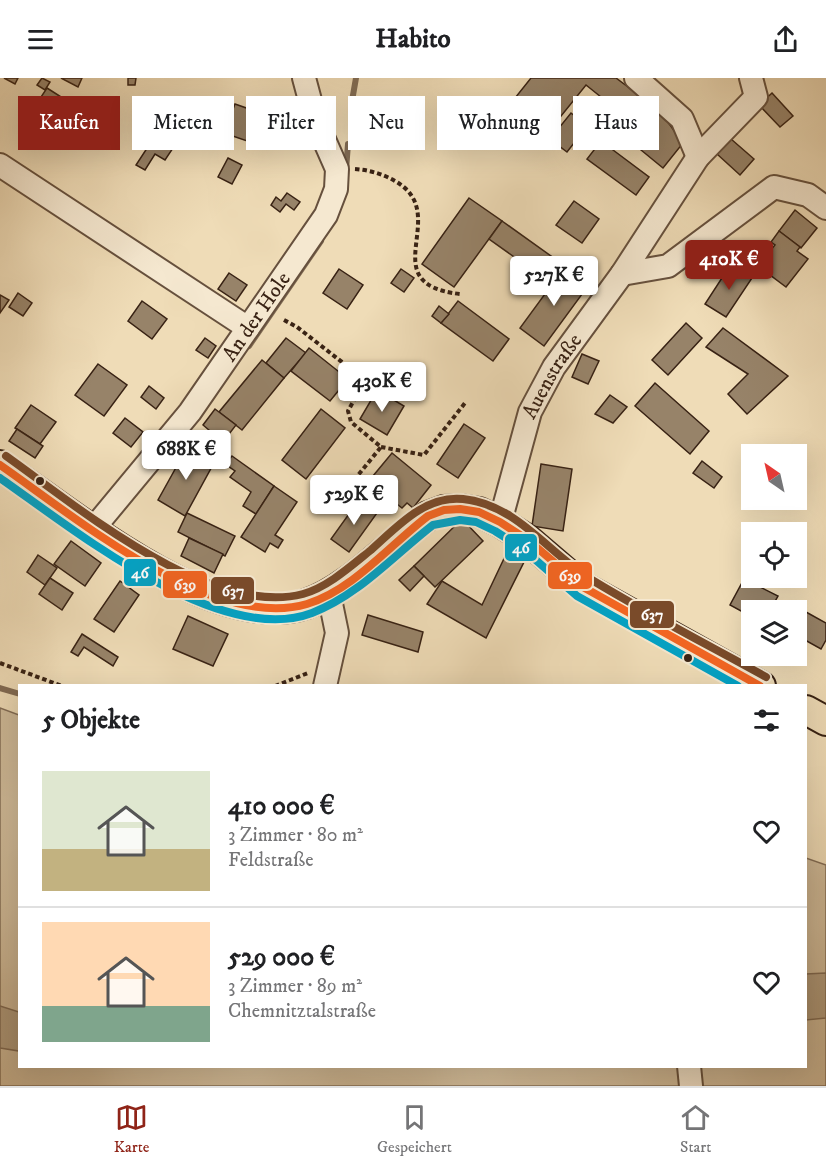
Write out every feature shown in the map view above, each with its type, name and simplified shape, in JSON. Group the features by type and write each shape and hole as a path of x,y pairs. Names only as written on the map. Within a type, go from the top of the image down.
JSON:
{"main road":[{"path":"0,465 147,566 188,586 231,602 254,607 280,608 305,605 329,594 428,516 444,510 460,509 479,512 528,540 583,587 750,683"},
{"path":"807,711 826,721"}],"street":[{"name":"An der Hole","path":"93,529 190,412 326,215 336,189 338,170 315,119 304,78"},
{"path":"636,78 682,119 698,157"},
{"name":"Auenstraße","path":"500,522 530,412 554,367 622,274 698,157 756,97 751,78"},
{"path":"0,165 248,328"},
{"path":"622,274 668,266 774,187 808,195 826,208"},
{"path":"327,675 337,633 329,594"},
{"path":"689,1068 691,1086"}],"path":[{"path":"351,169 387,176 403,185 412,195 420,219 414,250 414,261 419,275 441,292 460,294"},
{"path":"284,320 297,327 365,380 348,411 351,423 381,447 424,454 465,403"},
{"path":"328,512 381,447"},
{"path":"0,663 57,684"},
{"path":"284,684 327,675"}],"shaded area":[{"path":"0,708 18,715 18,1068 807,1068 807,858 826,865 826,1086 0,1086"},
{"path":"826,973 826,1018 807,1020 807,974"},
{"path":"0,1006 18,1012 18,1051 0,1048"}],"building":[{"path":"4,78 18,78 15,84"},
{"path":"42,78 50,82 45,90 37,85"},
{"path":"61,78 82,78 78,87"},
{"path":"128,78 136,78 135,85 128,85"},
{"path":"531,78 616,78 640,96 600,96 586,85 577,96 573,96 573,101 561,116 561,96 517,96"},
{"path":"47,88 60,96 42,96"},
{"path":"772,93 793,116 780,127 759,105"},
{"path":"235,104 246,108 246,141 234,136"},
{"path":"659,110 683,143 663,168 641,150 659,150"},
{"path":"571,113 573,115 573,144 567,152 561,147 561,125"},
{"path":"731,139 754,159 740,175 717,154"},
{"path":"146,150 172,150 165,160 155,154 145,170 136,165"},
{"path":"594,150 613,150 649,177 636,195 587,159"},
{"path":"228,158 242,165 232,184 218,177"},
{"path":"287,193 300,202 294,210 286,204 280,212 271,205 276,197 281,201"},
{"path":"469,198 502,221 454,287 422,264"},
{"path":"574,201 599,219 582,243 556,225"},
{"path":"795,210 817,228 801,248 779,231"},
{"path":"502,221 558,261 545,279 489,239"},
{"path":"779,231 800,247 797,251 808,259 786,287 758,266 775,245 771,242"},
{"path":"731,264 752,278 726,317 705,304"},
{"path":"564,268 588,286 544,346 520,328"},
{"path":"339,269 363,285 347,309 323,293"},
{"path":"401,269 414,278 404,292 391,283"},
{"path":"229,273 247,285 236,301 218,289"},
{"path":"18,293 32,303 23,316 9,307"},
{"path":"0,295 9,300 0,313"},
{"path":"142,301 167,319 152,339 128,321"},
{"path":"458,301 509,339 493,361 441,323"},
{"path":"439,306 449,314 441,323 432,316"},
{"path":"686,323 702,338 668,375 652,360"},
{"path":"723,328 788,376 747,414 728,394 748,374 706,347"},
{"path":"205,338 216,346 208,358 196,350"},
{"path":"286,338 306,353 284,378 266,363"},
{"path":"309,348 348,379 330,401 291,371"},
{"path":"582,354 599,361 588,384 572,377"},
{"path":"262,360 284,378 242,430 219,412"},
{"path":"98,364 127,385 104,416 75,395"},
{"path":"655,383 709,431 690,454 635,406"},
{"path":"149,386 164,398 156,409 141,397"},
{"path":"377,390 404,406 387,435 360,419"},
{"path":"610,395 627,407 613,423 595,414"},
{"path":"31,405 56,422 40,444 15,428"},
{"path":"215,409 236,425 223,442 203,425"},
{"path":"321,409 345,428 306,479 282,460"},
{"path":"125,418 143,432 131,447 113,433"},
{"path":"464,424 485,438 458,478 437,464"},
{"path":"17,429 43,446 35,458 9,441"},
{"path":"188,446 215,461 185,516 158,500"},
{"path":"392,453 431,485 413,508 407,503 402,508 387,496 391,491 373,476"},
{"path":"232,456 274,486 256,514 243,506 251,492 230,477 235,471 225,464"},
{"path":"702,461 722,477 714,488 693,473"},
{"path":"541,464 572,469 563,531 532,526"},
{"path":"274,486 297,502 275,535 283,540 278,548 270,543 265,552 241,537"},
{"path":"359,500 377,513 349,552 331,539"},
{"path":"187,513 235,536 225,556 178,532"},
{"path":"462,519 483,541 435,587 414,566"},
{"path":"189,538 223,554 214,573 181,556"},
{"path":"71,541 101,563 85,586 54,564"},
{"path":"509,548 527,556 486,638 427,604 442,581 482,605"},
{"path":"38,555 57,568 45,585 27,572"},
{"path":"414,566 424,576 410,591 399,580"},
{"path":"50,578 73,593 62,610 39,594"},
{"path":"120,581 139,595 114,632 94,619"},
{"path":"741,585 741,588 762,588 778,596 776,600 741,600 741,611 730,605"},
{"path":"807,613 826,623 826,640 821,649 807,641"},
{"path":"368,615 423,632 418,652 362,635"},
{"path":"188,616 228,634 213,666 173,649"},
{"path":"82,634 118,657 113,666 84,647 78,656 71,652"}],"waterway":[{"path":"353,96 356,78"},
{"path":"346,170 348,144"},
{"path":"249,346 321,241"},
{"path":"0,688 18,693"}],"transit line":[{"name":"637","path":"6,456 107,528 147,553 187,574 227,590 266,597 303,594 330,581 371,550 412,514 424,507 449,499 483,503 516,520 592,580 766,677"},
{"name":"639","path":"0,465 105,539 146,564 188,586 229,601 270,608 307,604 340,588 370,566 428,516 444,510 460,509 479,512 528,540 583,587 756,684"},
{"name":"46","path":"0,478 106,552 148,577 191,599 234,614 275,619 312,613 345,596 376,574 433,525 460,520 476,522 522,548 577,596 734,684"}]}
